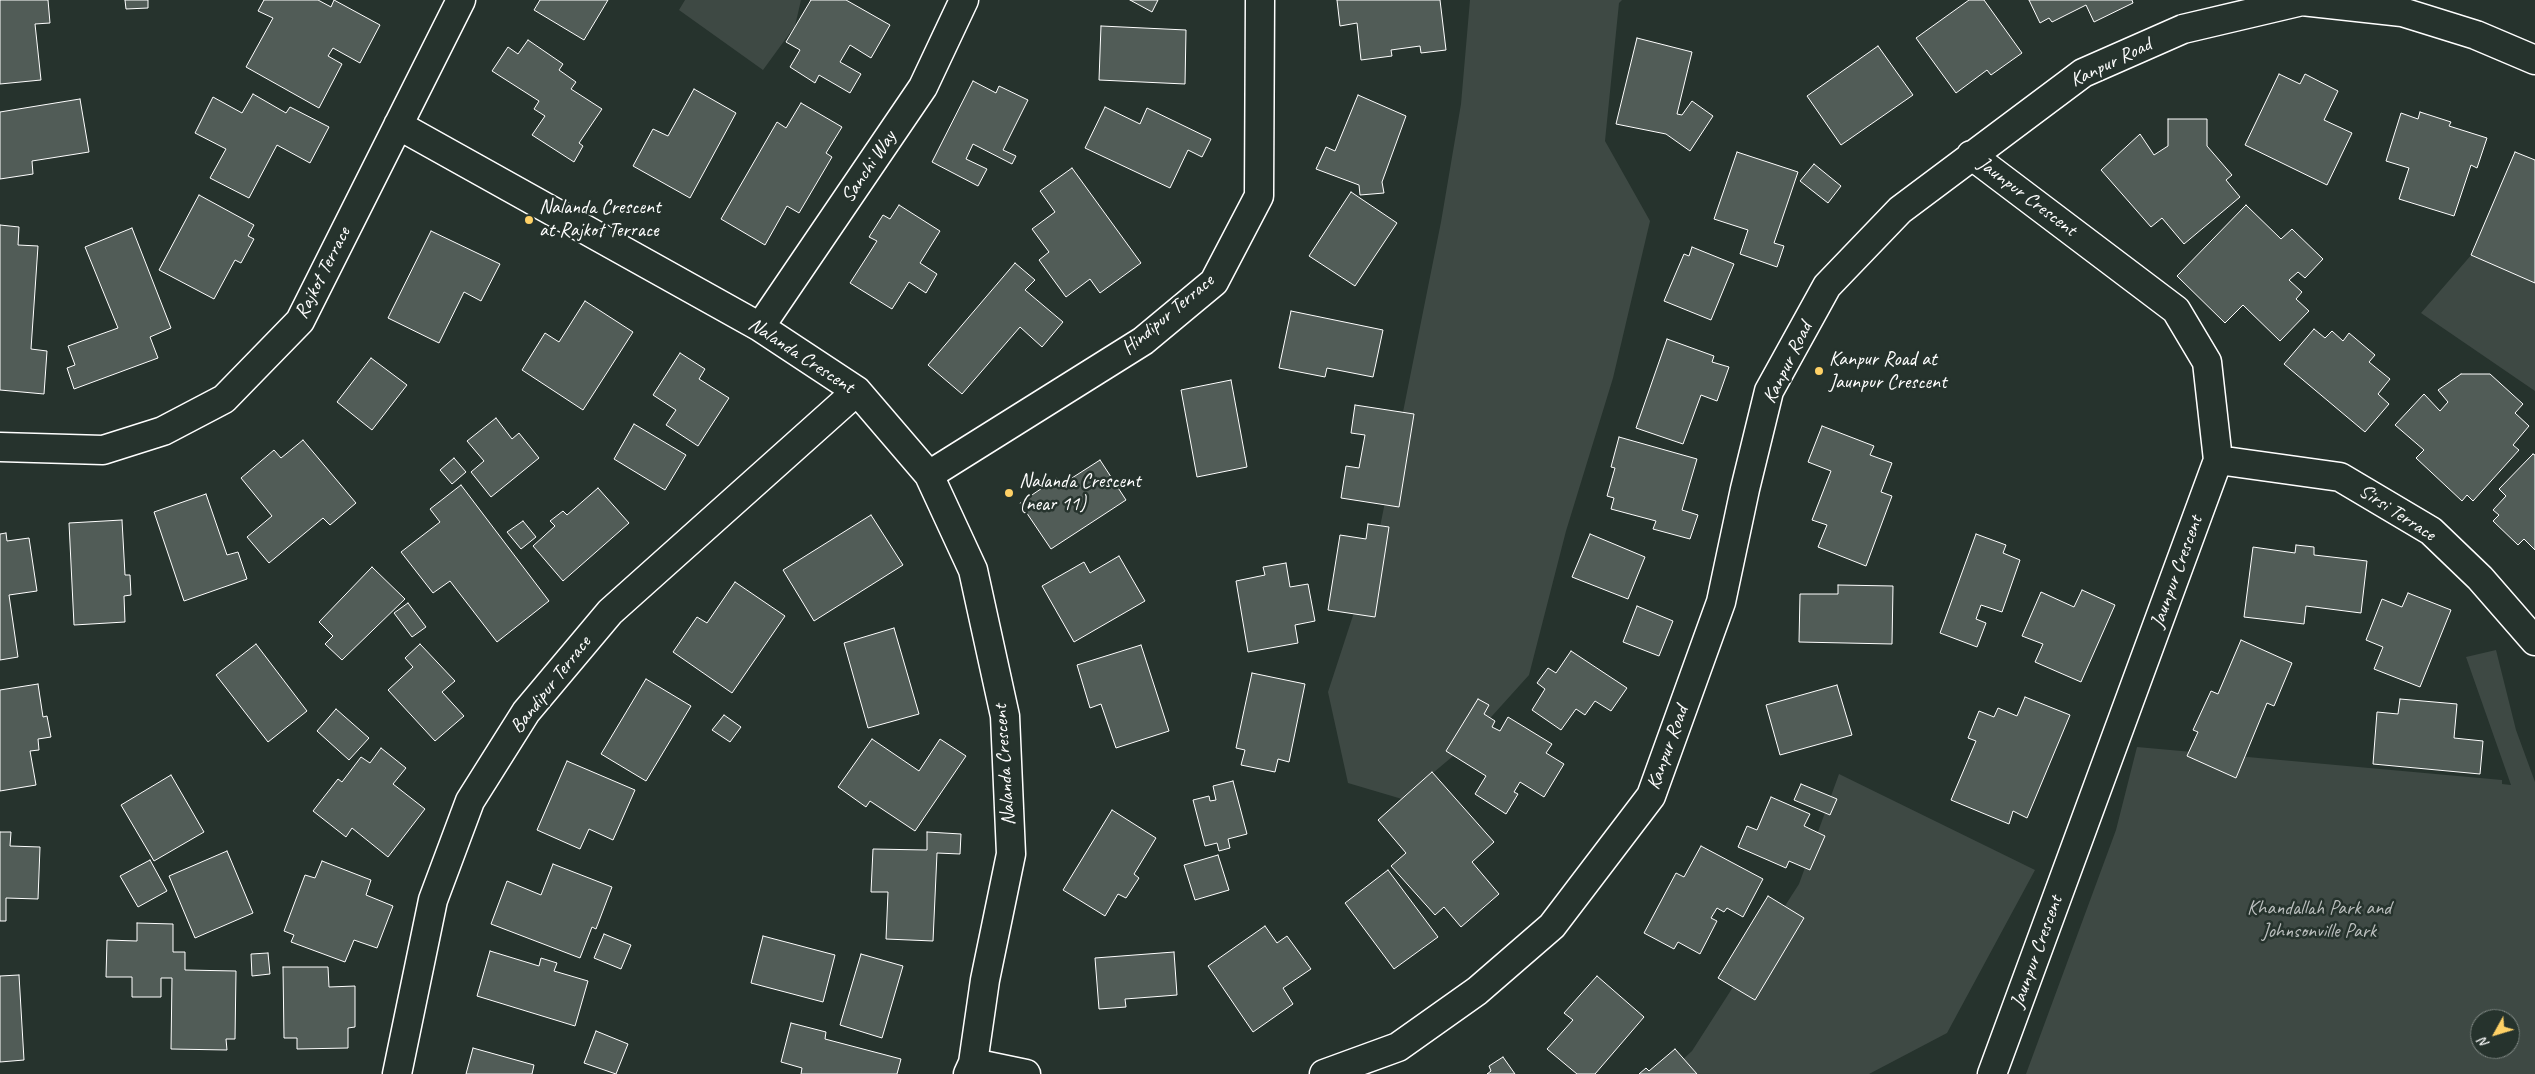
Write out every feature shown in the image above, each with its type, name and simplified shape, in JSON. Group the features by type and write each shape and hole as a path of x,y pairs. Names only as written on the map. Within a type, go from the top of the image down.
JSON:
{"street":[{"name":"Rajkot Terrace","path":"0,447 103,450 163,432 224,399 300,321 461,0"},
{"name":"Sanchi Way","path":"760,328 923,87 964,0"},
{"name":"Hindipur Terrace","path":"929,475 1143,341 1214,282 1259,196 1260,0"},
{"name":"Kanpur Road","path":"1324,1074 1398,1047 1477,992 1552,926 1652,796 1721,602 1744,489 1769,391 1827,286 1900,210 2083,73 2183,29 2302,1 2402,12 2476,35 2535,60"},
{"name":"Nalanda Crescent","path":"398,126 760,328 857,391 929,475 973,570 1005,716 1012,854 984,980 970,1068"},
{"name":"Jaunpur Crescent","path":"1971,155 2176,310 2207,362 2218,460 1992,1074"},
{"name":"Bandipur Terrace","path":"397,1074 433,900 470,801 526,712 610,612 857,391"},
{"name":"Sirsi Terrace","path":"2218,460 2340,477 2431,531 2480,578 2535,641"},
{"path":"970,1068 1026,1074"}],"green space":[{"path":"685,0 801,0 795,26 763,70 679,10"},
{"path":"1470,0 1622,0 1619,3 1605,141 1650,221 1613,378 1566,531 1529,675 1465,746 1402,799 1348,783 1328,692 1377,542 1441,222 1461,104"},
{"path":"2479,246 2535,274 2535,391 2421,313"},
{"name":"Khandallah Park and Johnsonville Park","path":"2496,650 2516,730 2535,782 2535,1074 2026,1074 2116,830 2137,747 2502,780 2502,784 2511,785 2466,657"},
{"path":"1839,774 2035,870 1947,1033 1869,1074 1667,1074 1692,1051 1799,884"}],"building":[{"path":"0,0 48,0 50,23 35,24 41,80 0,84"},
{"path":"125,0 148,0 148,8 126,9"},
{"path":"264,0 318,0 331,7 334,0 380,25 360,63 333,48 328,56 342,64 319,108 246,67 273,18 258,11"},
{"path":"540,0 608,0 584,40 534,10"},
{"path":"811,0 846,0 890,25 871,58 850,45 840,62 861,74 850,93 819,75 815,83 790,67 800,50 786,42"},
{"path":"1130,0 1158,0 1152,12"},
{"path":"1337,0 1440,0 1446,50 1421,53 1420,46 1391,50 1392,56 1361,60 1357,23 1340,26"},
{"path":"1969,0 1984,0 2022,53 1991,75 1987,70 1956,93 1916,38"},
{"path":"2029,0 2132,0 2133,3 2094,22 2086,5 2052,22 2049,18 2040,23"},
{"path":"1101,26 1186,30 1185,84 1099,80"},
{"path":"1637,38 1692,52 1677,114 1682,115 1692,101 1713,116 1690,151 1666,134 1616,124"},
{"path":"528,40 563,64 559,70 576,82 571,89 602,109 579,143 583,146 574,162 532,135 545,116 534,109 539,101 492,71 508,47 518,54"},
{"path":"1878,46 1913,95 1841,145 1807,96"},
{"path":"2279,74 2300,84 2305,74 2338,91 2324,120 2352,133 2327,185 2245,145"},
{"path":"973,81 996,93 999,86 1028,100 1003,150 1016,156 1012,164 973,144 966,159 987,169 978,186 932,162"},
{"path":"694,89 736,113 690,198 633,166 653,129 668,136"},
{"path":"253,94 286,113 290,107 329,127 310,163 277,145 249,198 210,178 226,149 195,133 213,97 242,113"},
{"path":"1358,95 1406,116 1382,182 1384,193 1360,195 1359,185 1316,169 1326,147 1335,151"},
{"path":"80,99 89,152 32,161 33,174 0,179 0,112"},
{"path":"801,103 842,127 826,153 832,157 799,213 787,206 765,245 721,219 777,122 786,128"},
{"path":"1105,107 1140,124 1147,108 1211,139 1202,157 1188,150 1170,188 1085,148"},
{"path":"2420,112 2451,122 2449,126 2487,138 2477,168 2471,165 2454,216 2399,199 2409,168 2386,161 2401,113 2418,119"},
{"path":"2168,119 2207,119 2207,146 2232,175 2226,180 2240,197 2184,244 2162,218 2151,227 2101,170 2140,134 2154,155 2168,146"},
{"path":"1737,152 1798,172 1774,243 1784,246 1777,267 1740,254 1748,230 1714,219"},
{"path":"2515,152 2535,160 2535,283 2471,255"},
{"path":"1814,164 1841,186 1828,203 1800,181"},
{"path":"1072,168 1141,263 1100,293 1090,279 1066,297 1039,260 1049,252 1032,229 1055,212 1040,191"},
{"path":"1351,192 1397,223 1355,286 1309,256"},
{"path":"199,195 254,225 248,236 254,239 241,263 235,260 214,299 159,270"},
{"path":"899,205 940,231 920,263 937,274 926,293 909,282 892,309 850,283 877,241 869,237 883,215 890,219"},
{"path":"2246,205 2281,239 2292,229 2323,259 2305,278 2298,272 2289,280 2302,292 2296,299 2309,311 2280,341 2243,305 2225,323 2177,276"},
{"path":"0,225 19,227 18,245 38,246 31,349 47,351 44,394 0,390"},
{"path":"132,228 171,328 150,337 158,358 74,389 67,368 75,365 68,346 118,328 85,247"},
{"path":"431,231 500,264 481,301 464,292 439,343 388,318"},
{"path":"1692,247 1734,264 1711,320 1664,301 1684,254 1689,256"},
{"path":"1015,263 1035,280 1025,290 1063,322 1042,347 1020,327 962,394 928,365"},
{"path":"585,301 633,332 583,410 522,370 545,333 559,342"},
{"path":"1291,311 1383,330 1373,377 1327,368 1325,377 1279,368"},
{"path":"2314,329 2325,338 2332,331 2343,341 2349,333 2375,355 2369,362 2390,379 2378,394 2389,404 2365,432 2284,364"},
{"path":"1667,339 1714,356 1712,362 1729,367 1717,401 1701,395 1683,444 1636,428"},
{"path":"680,353 705,369 699,379 729,398 698,446 666,425 676,410 653,395"},
{"path":"371,358 407,385 372,430 337,402"},
{"path":"2461,374 2490,374 2523,404 2515,413 2529,426 2513,445 2519,450 2473,501 2467,495 2462,501 2416,458 2424,450 2395,425 2424,394 2440,411 2448,402 2438,390"},
{"path":"1231,380 1247,467 1197,477 1181,390"},
{"path":"1355,405 1414,414 1399,507 1341,498 1346,466 1359,468 1365,435 1351,433"},
{"path":"496,418 512,439 519,433 539,458 491,497 471,472 484,461 467,441"},
{"path":"634,424 686,455 665,490 614,459"},
{"path":"1822,426 1874,446 1870,455 1892,463 1881,492 1892,496 1866,566 1818,547 1827,525 1812,520 1831,471 1808,462"},
{"path":"1619,437 1697,459 1682,510 1698,515 1690,539 1653,529 1656,521 1611,509 1614,498 1607,496 1615,468 1611,467"},
{"path":"303,440 356,503 330,525 323,518 269,563 247,537 272,516 241,478 274,450 281,458"},
{"path":"2533,454 2535,455 2535,550 2524,539 2518,545 2493,521 2499,515 2493,510 2506,496 2499,489"},
{"path":"454,458 466,472 452,484 440,470"},
{"path":"1100,460 1126,500 1051,549 1020,503 1057,478 1061,485"},
{"path":"461,485 549,601 497,642 450,581 433,593 401,552 440,522 430,509"},
{"path":"598,488 629,523 563,581 533,546 555,526 550,521 563,511 567,515"},
{"path":"206,494 227,555 238,552 247,579 184,601 154,512"},
{"path":"871,515 903,565 814,621 783,570"},
{"path":"122,520 125,575 130,575 131,595 124,596 125,622 74,625 69,523"},
{"path":"523,521 536,537 521,549 507,532"},
{"path":"1368,524 1389,527 1375,617 1328,610 1340,535 1366,539"},
{"path":"6,533 7,541 29,538 37,591 9,595 18,657 0,660 0,534"},
{"path":"1590,534 1645,557 1628,599 1572,577"},
{"path":"1976,534 2006,545 2003,553 2020,560 2002,612 1981,605 1976,619 1986,623 1977,647 1940,633"},
{"path":"2296,545 2314,547 2314,555 2367,561 2361,613 2306,606 2304,624 2244,617 2253,547 2295,553"},
{"path":"1119,556 1145,601 1074,642 1042,586 1084,562 1090,573"},
{"path":"1286,563 1290,587 1308,584 1315,621 1295,625 1298,643 1248,652 1236,581 1265,575 1263,567"},
{"path":"372,567 405,599 342,660 325,644 333,636 319,622"},
{"path":"735,582 785,616 732,693 673,652 697,617 707,623"},
{"path":"1838,585 1893,586 1892,644 1799,642 1800,594 1838,594"},
{"path":"2082,590 2115,605 2081,682 2035,662 2043,644 2022,636 2041,592 2074,607"},
{"path":"2408,593 2451,610 2420,687 2374,669 2383,647 2366,640 2382,599 2402,607"},
{"path":"408,603 426,627 412,637 394,613"},
{"path":"1637,606 1673,621 1659,656 1623,642"},
{"path":"894,628 919,714 868,728 844,643"},
{"path":"2241,640 2292,663 2274,706 2267,703 2236,778 2187,756 2198,732 2193,730 2211,691 2218,694"},
{"path":"256,644 307,711 268,742 216,675"},
{"path":"420,644 455,681 442,692 464,716 435,741 388,690 413,667 405,658"},
{"path":"1141,645 1169,731 1116,748 1101,704 1090,708 1077,665"},
{"path":"1571,651 1627,688 1611,711 1595,701 1585,715 1576,709 1561,730 1532,710 1545,689 1537,683 1548,668 1556,673"},
{"path":"1252,673 1305,684 1289,762 1278,759 1275,772 1241,765 1245,750 1236,748"},
{"path":"646,679 691,706 646,781 601,754"},
{"path":"38,684 43,717 47,716 51,737 38,739 39,750 30,751 36,785 0,791 0,690"},
{"path":"1837,685 1852,735 1780,755 1766,705"},
{"path":"2025,697 2070,715 2027,818 2013,811 2009,824 1951,800 1976,741 1968,738 1979,711 1994,717 1998,708 2017,716"},
{"path":"1478,699 1489,705 1484,714 1495,721 1492,727 1500,731 1508,717 1552,744 1546,753 1564,764 1544,797 1520,782 1514,792 1518,794 1506,814 1475,794 1486,776 1446,751"},
{"path":"2400,699 2457,704 2454,738 2483,741 2480,774 2373,764 2377,712 2398,714"},
{"path":"336,709 369,738 349,760 317,731"},
{"path":"724,715 741,727 730,742 712,730"},
{"path":"872,739 919,771 940,739 966,756 915,831 870,801 866,807 838,787"},
{"path":"381,748 406,768 393,784 425,809 388,857 352,828 346,837 313,811 338,779 342,782 361,757 370,763"},
{"path":"567,761 635,790 613,840 589,829 580,849 537,830"},
{"path":"1432,772 1494,842 1472,862 1499,894 1461,927 1444,907 1435,915 1391,866 1406,853 1378,820"},
{"path":"171,775 204,832 154,861 121,805"},
{"path":"1233,781 1247,834 1228,839 1230,848 1219,851 1217,843 1205,846 1193,800 1209,796 1210,801 1216,800 1213,786"},
{"path":"1801,784 1837,799 1830,815 1794,800"},
{"path":"1771,797 1810,814 1804,826 1825,836 1810,870 1789,861 1786,868 1738,847 1747,826 1757,830"},
{"path":"1112,810 1156,838 1134,874 1139,878 1126,898 1118,894 1105,916 1063,890"},
{"path":"0,832 11,832 10,846 40,847 38,899 6,898 6,921 0,921"},
{"path":"927,832 961,834 960,854 937,853 933,941 886,939 888,892 871,892 873,849 927,850"},
{"path":"1701,846 1763,879 1743,917 1727,908 1724,912 1717,908 1711,918 1717,921 1700,954 1678,942 1674,949 1644,933 1676,873 1684,877"},
{"path":"227,851 253,913 195,938 169,876"},
{"path":"1218,855 1229,890 1195,900 1184,865"},
{"path":"150,860 167,891 138,907 120,876"},
{"path":"322,861 371,880 366,895 393,906 377,948 354,940 345,962 291,942 294,935 284,931 305,875 315,878"},
{"path":"553,864 612,887 596,929 592,927 580,958 491,924 507,881 541,895"},
{"path":"1388,870 1438,937 1394,969 1345,903"},
{"path":"1768,896 1804,918 1755,1000 1718,978"},
{"path":"137,923 173,924 173,952 185,952 185,970 236,971 235,1039 226,1039 227,1050 171,1049 172,978 161,978 161,997 132,997 132,977 106,977 107,940 137,941"},
{"path":"1265,926 1277,943 1287,936 1311,969 1283,988 1293,1004 1253,1032 1208,966"},
{"path":"604,934 631,945 621,969 594,958"},
{"path":"763,936 835,955 823,1002 751,983"},
{"path":"490,951 539,966 541,958 557,963 554,971 588,981 575,1026 477,996"},
{"path":"1174,952 1177,995 1125,999 1126,1007 1099,1009 1095,958"},
{"path":"268,953 270,974 252,976 251,954"},
{"path":"861,954 903,966 882,1038 840,1025"},
{"path":"283,967 328,967 329,987 355,986 355,1027 348,1028 348,1048 297,1049 297,1038 284,1038"},
{"path":"19,975 24,1060 0,1062 0,976"},
{"path":"1597,976 1644,1017 1595,1074 1577,1074 1547,1049 1573,1020 1564,1013"},
{"path":"791,1023 826,1032 825,1039 901,1059 897,1074 801,1074 802,1068 781,1062"},
{"path":"596,1031 628,1044 616,1074 584,1063"},
{"path":"473,1048 534,1065 532,1074 466,1074"},
{"path":"1675,1049 1697,1074 1639,1074 1646,1068 1649,1071"},
{"path":"1503,1057 1515,1074 1487,1074 1491,1071 1489,1066"}],"place":[{"name":"Nalanda Crescent at Rajkot Terrace","path":"529,220"},
{"name":"Kanpur Road at Jaunpur Crescent","path":"1819,371"},
{"name":"Nalanda Crescent (near 11)","path":"1009,493"}]}
